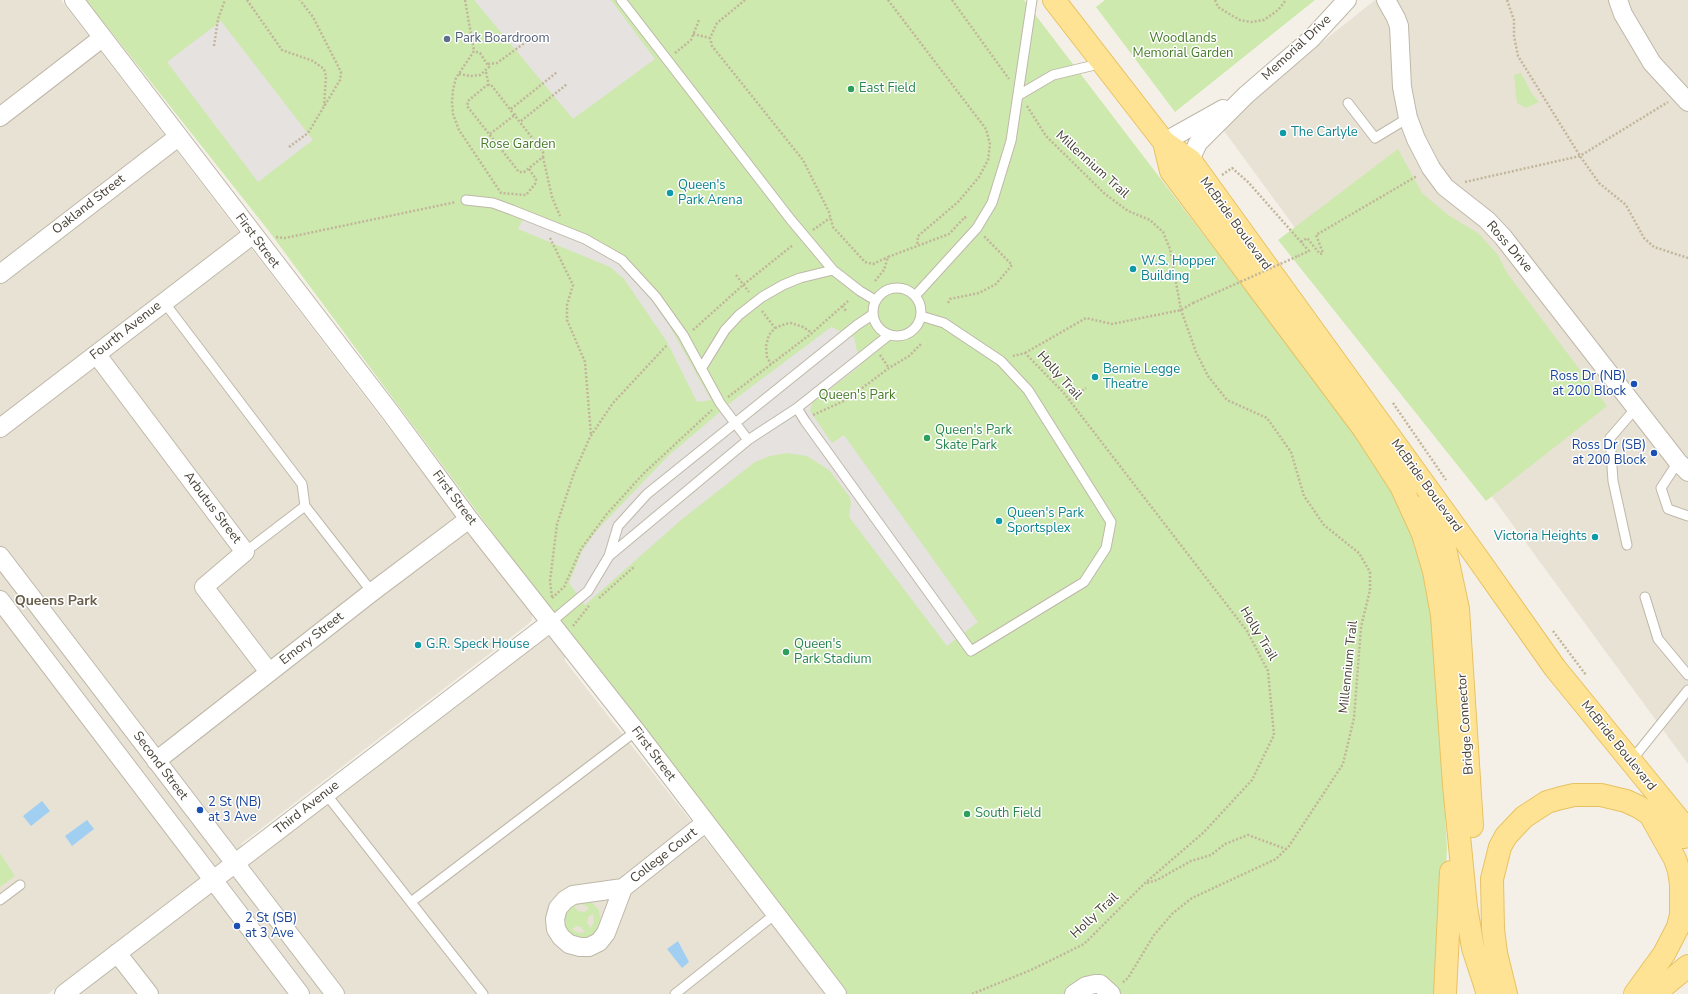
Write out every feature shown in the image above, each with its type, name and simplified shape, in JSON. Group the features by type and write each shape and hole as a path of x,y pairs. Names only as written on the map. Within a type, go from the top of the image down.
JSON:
{"main road":[{"name":"McBride Boulevard","path":"1054,0 1164,142 1190,160 1207,186 1406,459 1554,668 1688,831"},
{"name":"McBride Boulevard","path":"1164,142 1171,171 1364,429 1401,486"},
{"name":"Bridge Connector","path":"1406,459 1435,520 1446,553 1458,609 1477,899 1487,953 1503,994"},
{"name":"Bridge Connector","path":"1401,486 1423,534 1434,571 1442,615 1454,785 1466,907 1473,948 1488,994"},
{"path":"1445,994 1454,785"},
{"path":"1506,994 1496,953 1492,901 1495,862 1500,847 1506,836 1524,817 1534,809 1547,802 1574,795 1588,794 1613,797 1626,801 1650,814 1688,840"},
{"path":"1635,994 1664,954 1678,927 1681,915 1682,884 1679,871 1672,853 1650,814"},
{"path":"1657,993 1688,966"}],"street":[{"name":"First Street","path":"74,0 252,235 390,412 470,519 636,731 774,915 836,994"},
{"name":"Memorial Drive","path":"1190,160 1198,143 1246,95 1311,39 1347,0"},
{"name":"Ross Drive","path":"1386,0 1399,26 1402,87 1408,118 1416,139 1431,168 1445,187 1487,220 1503,237 1683,467"},
{"path":"1618,0 1623,14 1652,63 1684,98"},
{"path":"0,117 102,38"},
{"name":"Memorial Drive","path":"1164,142 1246,95"},
{"name":"Oakland Street","path":"0,274 178,137"},
{"name":"Fourth Avenue","path":"0,428 252,235"},
{"name":"Arbutus Street","path":"96,355 245,552 204,587 269,672"},
{"name":"Emory Street","path":"156,761 372,592 470,519"},
{"name":"Second Street","path":"0,556 335,994"},
{"name":"Second Street","path":"0,600 300,994"},
{"name":"Third Avenue","path":"64,994 235,865 551,622"},
{"name":"College Court","path":"623,888 705,823"},
{"path":"117,953 150,994"},
{"path":"1074,994 1086,986 1095,984 1100,984 1110,993"}],"lane":[{"path":"621,0 791,220 832,270 860,291 875,300"},
{"path":"915,296 977,228 992,203 1012,141 1032,0"},
{"path":"1019,95 1053,75 1103,63"},
{"path":"1348,103 1375,138 1408,118"},
{"path":"466,200 493,203 585,239 622,260 656,297 683,335 720,403 748,440"},
{"path":"701,368 725,330 738,314 783,285 800,278 832,270"},
{"path":"898,288 904,289 915,296 919,302 921,316 918,324 913,330 902,336 889,335 878,328 872,315 875,300 885,291 898,288"},
{"path":"164,302 302,484 305,506 372,592"},
{"path":"551,622 588,591 609,556 618,526 647,494 734,422 857,325 872,315"},
{"path":"797,408 804,421 971,651 1084,582 1106,548 1111,522 1028,390 1001,361 944,323 921,316"},
{"path":"609,556 748,440 797,408 889,335"},
{"path":"1627,545 1613,480 1610,438 1636,408"},
{"path":"1683,467 1660,488 1668,508 1688,516"},
{"path":"245,552 305,506"},
{"path":"1645,597 1658,639 1688,675"},
{"path":"1631,761 1688,690"},
{"path":"411,902 636,731"},
{"path":"326,794 483,994"},
{"path":"0,900 20,885"},
{"path":"674,994 774,915"}],"path":[{"path":"214,46 218,19 225,0"},
{"path":"246,0 282,50 313,61 324,69 326,76 324,107"},
{"path":"290,147 308,133 340,80 341,72 313,17 300,0"},
{"path":"465,0 474,51 459,74 453,90 452,102 459,130 501,193 526,194 535,184 536,179 529,168"},
{"path":"745,0 717,23 710,38 712,46 803,160 833,227 866,262 873,264 949,234 965,217 966,219"},
{"path":"888,0 986,129 990,144 988,160 979,177 958,202 918,236 917,246"},
{"path":"952,0 1012,85"},
{"path":"1215,0 1218,7 1231,15 1240,20 1251,22 1264,20 1278,10 1286,0"},
{"path":"1508,0 1514,20 1514,36 1518,56 1580,156 1600,183 1626,205 1644,238 1654,247 1688,258"},
{"path":"676,52 691,40 699,20"},
{"path":"693,34 710,38"},
{"path":"488,64 497,63 530,38"},
{"path":"474,51 480,53 488,64"},
{"path":"488,64 486,72 489,86"},
{"path":"459,74 475,76 486,72"},
{"path":"511,109 557,72"},
{"path":"521,121 567,84"},
{"path":"489,86 492,86 516,114 544,152 543,157 552,197 561,218 558,228"},
{"path":"489,86 468,101 467,106 519,172 524,172 543,157"},
{"path":"1445,187 1580,156 1684,98"},
{"name":"Millennium Trail","path":"1029,109 1046,136 1105,194 1128,211 1150,220 1163,232 1170,249 1181,310 1196,352 1208,376 1227,400 1267,418 1291,452 1304,496 1324,524 1359,553 1370,572 1370,590 1361,627 1354,718 1343,764 1308,818 1286,849 1276,859 1192,898 1173,913 1154,935 1128,978 1110,993"},
{"path":"490,134 516,114"},
{"path":"1025,353 1086,318 1112,324 1181,310 1193,303 1309,251 1248,182 1232,168 1207,186"},
{"path":"1301,242 1308,238 1320,254 1323,253 1316,235 1420,175"},
{"path":"276,237 285,238 466,200"},
{"path":"817,228 830,218"},
{"path":"542,223 572,285 567,305 567,320 585,362 592,429 574,473 557,524 550,581 552,598"},
{"path":"948,303 950,299 979,293 996,284 1012,265 984,236"},
{"path":"692,331 743,285 793,245"},
{"path":"875,281 884,270 888,257"},
{"path":"736,275 775,328"},
{"path":"734,400 727,398 812,333 848,301"},
{"path":"842,306 847,312"},
{"path":"771,364 767,357 766,346 769,336 775,328 785,324 791,324 803,327 812,333"},
{"path":"813,415 846,400 889,368 909,356 922,343"},
{"path":"590,437 613,403 667,345"},
{"name":"Holly Trail","path":"972,994 1032,970 1084,944 1145,883 1204,832 1252,780 1274,735 1268,671 1247,631 1224,598 1069,400 1025,353 1001,361"},
{"path":"879,354 889,368"},
{"path":"1069,400 1086,388"},
{"path":"570,628 577,623 589,606 635,566"},
{"path":"1145,883 1157,880 1192,861 1211,855 1225,844 1248,835 1286,849"}],"shaded area":[{"path":"0,0 61,0 532,615 532,620 527,625 241,844 256,857 544,638 550,637 565,654 565,661 827,994 78,994 204,898 193,883 48,994 0,994 0,887 14,876 0,853"},
{"path":"474,0 611,0 655,59 573,119"},
{"path":"1375,0 1688,0 1688,764 1219,124"},
{"path":"221,21 313,140 258,182 167,62"},
{"path":"523,219 604,253 615,260 630,274 650,298 669,325 711,400 697,402 667,342 624,279 610,267 518,229"},
{"path":"831,327 854,337 860,366 812,403 810,411 832,443 844,435 978,622 947,646 849,517 851,502 849,496 829,470 807,456 787,453 770,456 755,462 681,520 585,605 569,583 582,551 597,530 668,456 735,399"}],"green space":[{"name":"Queen's Park","path":"86,0 1024,0 1361,441 1401,504 1425,570 1434,625 1447,849 1439,994 1114,994 1100,978 1075,994 846,994 544,602 268,230"},
{"name":"Woodlands Memorial Garden","path":"1105,0 1315,0 1175,112 1096,7"},
{"path":"1521,73 1532,94 1539,102 1526,108 1517,103 1514,75"},
{"path":"1398,149 1422,193 1448,215 1478,233 1498,255 1507,273 1607,406 1486,501 1278,240"},
{"path":"0,853 15,876 0,887"},
{"path":"589,900 599,910 601,924 593,935 579,940 563,930 565,905","holes":["582,904 589,908 585,912 578,911 574,906","593,914 594,922 591,928 587,923 588,917","576,926 581,927 585,932 579,933 572,930"]}],"water":[{"path":"42,801 50,811 31,826 23,816"},
{"path":"87,820 94,829 72,846 65,836"},
{"path":"678,941 689,962 682,968 667,949"}],"place":[{"name":"Park Boardroom","path":"447,39"},
{"name":"East Field","path":"851,89"},
{"name":"The Carlyle","path":"1283,133"},
{"name":"Queen's Park Arena","path":"670,193"},
{"name":"W.S. Hopper Building","path":"1133,269"},
{"name":"Bernie Legge Theatre","path":"1095,377"},
{"name":"Ross Dr (NB) at 200 Block","path":"1634,384"},
{"name":"Queen's Park Skate Park","path":"927,438"},
{"name":"Ross Dr (SB) at 200 Block","path":"1654,453"},
{"name":"Queen's Park Sportsplex","path":"999,521"},
{"name":"Victoria Heights","path":"1595,537"},
{"name":"G.R. Speck House","path":"418,645"},
{"name":"Queen's Park Stadium","path":"786,652"},
{"name":"2 St (NB) at 3 Ave","path":"200,810"},
{"name":"South Field","path":"967,814"},
{"name":"2 St (SB) at 3 Ave","path":"237,926"}],"district":[{"name":"Queens Park","path":"56,602"}],"park label":[{"name":"Rose Garden","path":"518,145"}]}
